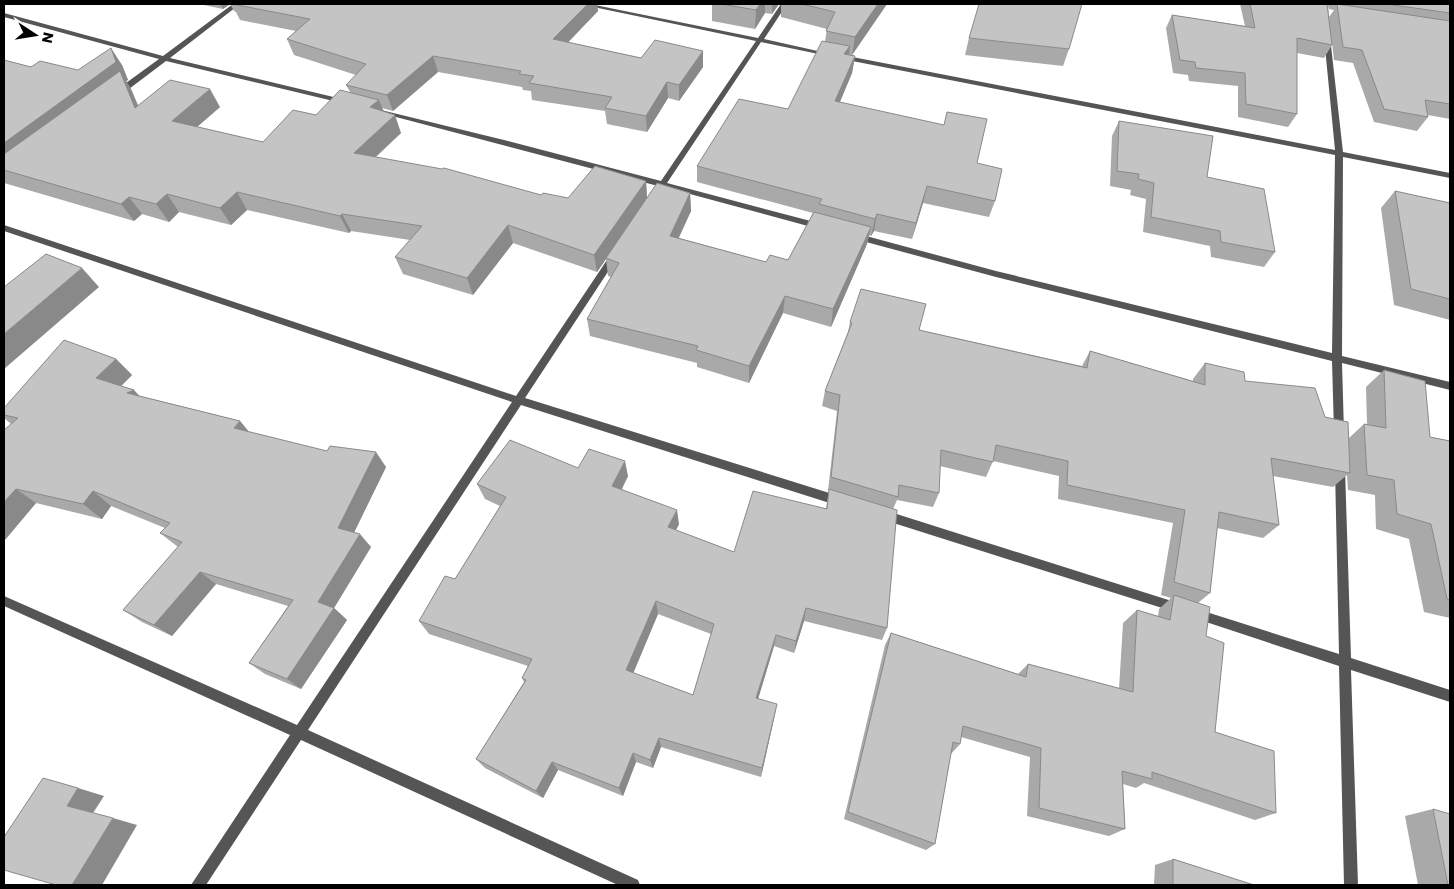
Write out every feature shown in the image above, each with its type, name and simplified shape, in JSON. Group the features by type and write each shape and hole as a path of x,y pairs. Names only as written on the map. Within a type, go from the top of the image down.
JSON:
{"street":[{"path":"108,100 237,4"},
{"path":"582,4 758,41 1450,175"},
{"path":"652,200 784,4"},
{"path":"4,15 163,58 348,104"},
{"path":"1326,24 1339,152 1337,358 1351,885"},
{"path":"368,109 823,227"},
{"path":"4,228 518,400 850,504"},
{"path":"842,232 996,274 1450,386"},
{"path":"198,885 620,248"},
{"path":"869,510 1345,660 1450,696"},
{"path":"4,601 298,732 633,885"}],"building":[{"path":"232,4 588,4 553,39 641,58 655,40 703,51 679,85 667,82 646,116 605,108 612,97 529,83 534,76 519,74 521,71 433,56 387,95 346,85 366,64 287,39 310,19"},
{"path":"721,4 760,4 756,10"},
{"path":"802,4 878,4 855,37 826,31 835,12"},
{"path":"979,4 1082,4 1069,49 969,38"},
{"path":"1250,4 1327,4 1332,45 1297,38 1297,114 1246,104 1245,73 1196,68 1195,62 1180,60 1172,15 1255,28"},
{"path":"1337,4 1450,21 1450,104 1425,100 1428,117 1384,109 1362,50 1343,47"},
{"path":"1386,4 1450,4 1450,13"},
{"path":"822,41 850,46 844,54 855,56 835,101 944,125 947,112 987,119 977,163 1002,169 995,201 927,186 916,223 877,214 875,219 819,204 822,199 697,166 739,99 788,109"},
{"path":"111,48 116,62 4,143 4,60 31,67 40,61 78,70"},
{"path":"120,71 135,108 170,80 210,89 172,121 263,142 293,110 316,115 340,90 379,100 370,107 395,115 354,153 444,168 541,195 543,193 568,198 595,166 646,181 594,255 508,225 467,278 395,257 422,226 342,214 340,216 237,192 220,208 167,194 156,204 129,197 121,204 4,170 4,154"},
{"path":"1119,121 1213,136 1207,177 1264,189 1275,252 1221,242 1220,231 1151,217 1154,183 1138,179 1139,174 1117,171"},
{"path":"657,183 690,193 670,236 766,262 770,255 788,260 814,212 871,227 833,309 785,296 749,366 696,350 698,346 587,319 619,263 606,258"},
{"path":"1395,191 1450,203 1450,299 1411,289"},
{"path":"46,254 82,268 4,334 4,287"},
{"path":"861,289 926,304 919,330 1087,368 1090,351 1205,385 1205,363 1244,372 1245,381 1315,388 1325,417 1348,422 1350,473 1271,458 1279,525 1219,512 1210,593 1174,582 1185,510 1067,485 1068,461 996,445 993,462 941,450 939,493 899,485 898,497 831,477 840,395 825,391 852,323 850,322"},
{"path":"64,340 116,359 96,378 134,390 127,393 240,421 234,428 327,451 330,446 376,452 338,528 360,534 318,602 334,608 287,679 249,663 293,600 200,572 154,625 123,610 182,542 160,533 170,523 93,491 83,504 16,489 4,502 4,430 18,418 4,415 4,408"},
{"path":"1384,370 1425,381 1430,437 1450,441 1450,600 1447,599 1431,524 1397,514 1394,480 1367,475 1364,424 1386,428"},
{"path":"510,440 578,468 589,449 625,461 612,486 677,510 668,527 734,552 753,491 827,509 829,489 897,510 887,628 806,608 796,641 776,635 756,698 777,704 762,768 659,738 650,760 633,753 619,788 552,762 536,791 476,759 526,680 522,678 532,659 419,621 445,576 455,579 506,497 477,484","holes":["656,601 714,624 693,695 626,670"]},
{"path":"1174,595 1210,607 1206,636 1224,643 1215,732 1274,751 1276,813 1152,772 1152,779 1122,771 1125,829 1039,808 1041,748 963,726 960,744 953,742 935,844 848,812 891,633 1026,677 1028,664 1133,692 1137,610 1170,620"},
{"path":"43,778 78,788 67,806 113,818 72,885 56,885 4,870 4,837"},
{"path":"1433,809 1450,814 1450,885 1448,885"},
{"path":"1173,859 1254,885 1173,885"}]}
